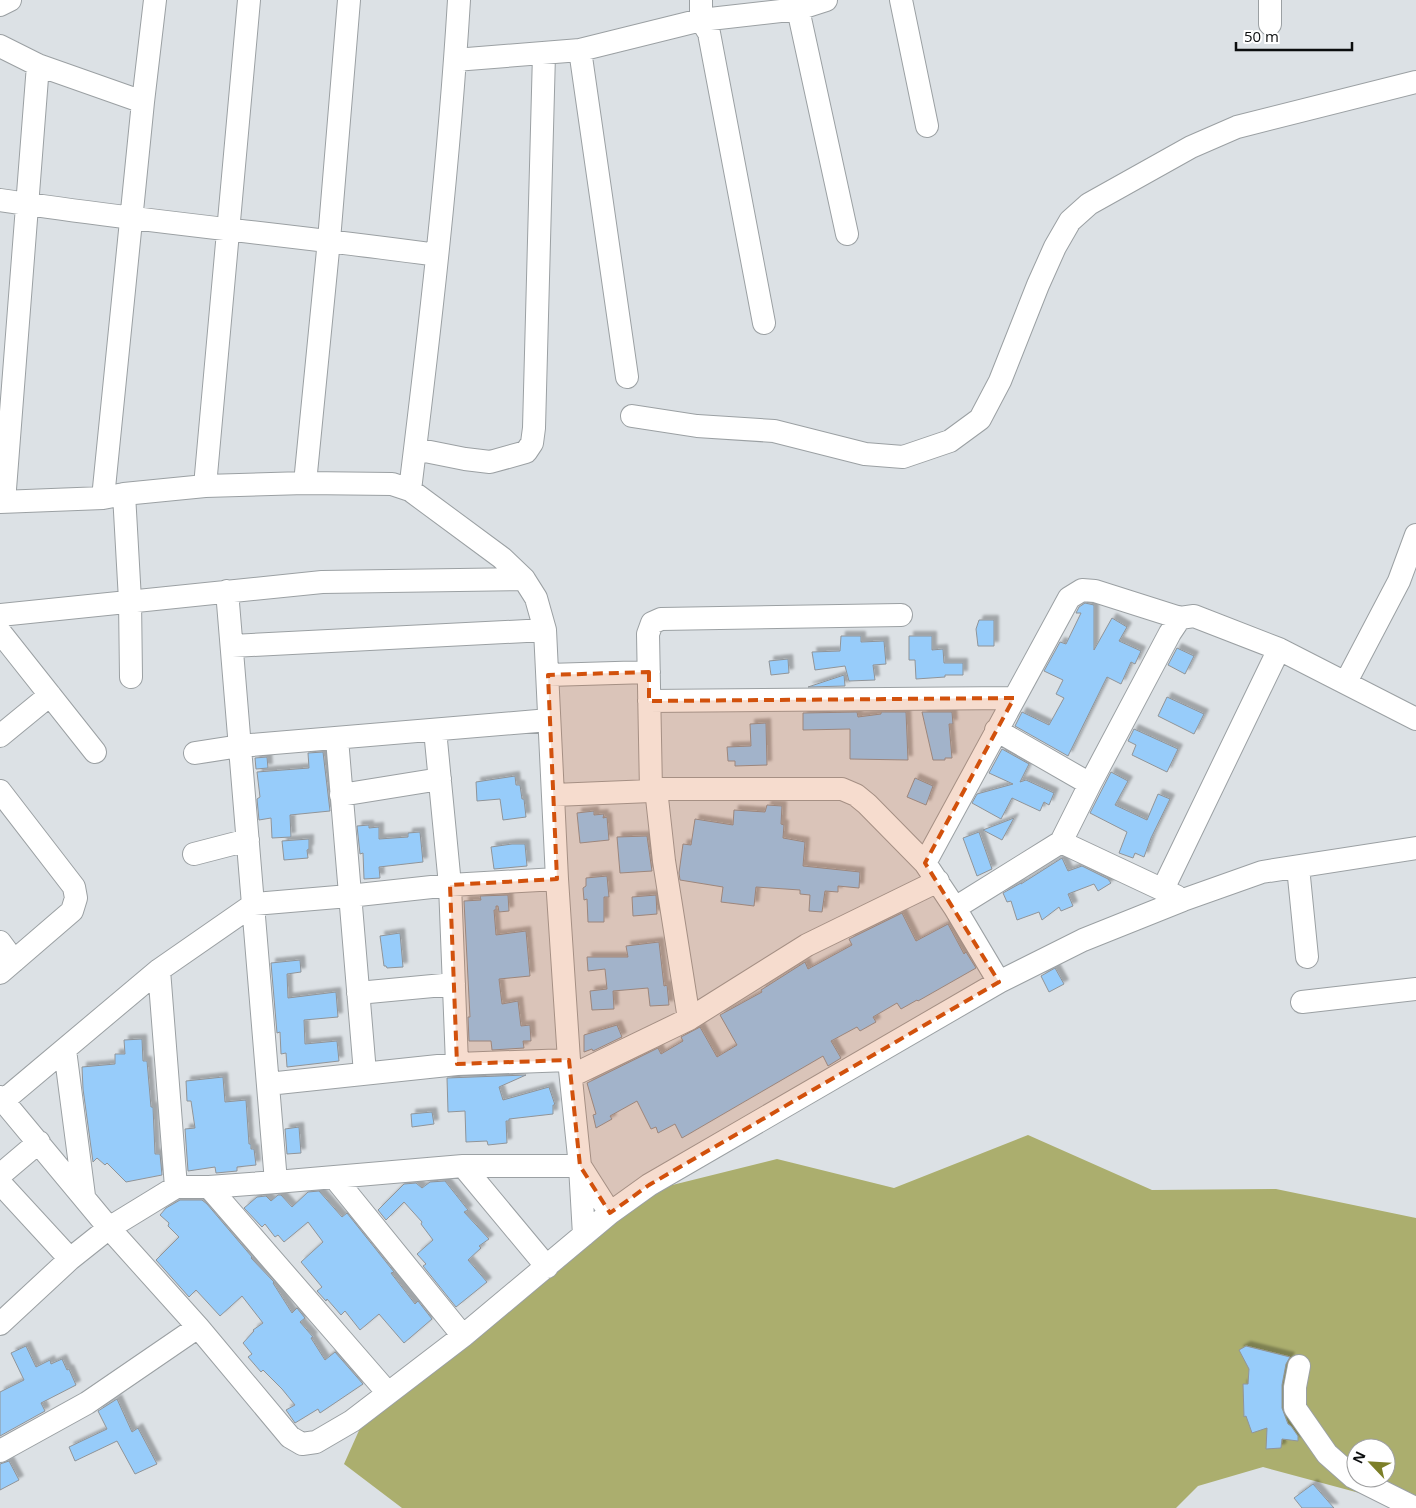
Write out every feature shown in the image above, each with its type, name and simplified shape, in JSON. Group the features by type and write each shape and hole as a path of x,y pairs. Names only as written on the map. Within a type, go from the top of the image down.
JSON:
{"street":[{"path":"0,5 10,0"},
{"path":"131,677 130,600 114,496 131,219 155,0"},
{"path":"205,486 250,0"},
{"path":"305,483 329,240 349,0"},
{"path":"410,490 437,255 459,0"},
{"path":"455,60 580,50 701,10 798,9 826,0"},
{"path":"901,0 927,126"},
{"path":"1270,0 1270,24"},
{"path":"798,9 847,234"},
{"path":"701,10 709,33 764,323"},
{"path":"0,46 38,64 143,102"},
{"path":"580,50 627,377"},
{"path":"415,449 490,462 526,452 532,443 534,428 544,54"},
{"path":"38,64 28,204 2,502 114,496 205,486 305,483 392,484 410,490 502,558 524,579 536,598 546,630 557,879 584,1235"},
{"path":"632,416 697,426 774,431 865,454 903,457 950,442 980,419 1000,381 1055,247 1070,221 1089,204 1191,147 1237,127 1416,82"},
{"path":"0,200 131,219 329,240 437,255"},
{"path":"1346,682 1408,585 1416,535"},
{"path":"0,615 130,600 322,582 524,579"},
{"path":"924,863 1069,598 1082,590 1096,591 1180,618 1194,616 1279,649 1346,682 1416,720"},
{"path":"227,591 276,1182"},
{"path":"689,1019 654,790 649,701 648,634 652,623 661,619 901,615"},
{"path":"955,908 1061,842 1170,633 1180,618"},
{"path":"232,646 546,630"},
{"path":"0,632 95,752"},
{"path":"1163,889 1279,649"},
{"path":"548,675 649,672"},
{"path":"0,736 50,695"},
{"path":"649,701 1014,698"},
{"path":"196,753 240,746 549,720"},
{"path":"435,730 450,885 457,1064"},
{"path":"996,730 1090,784"},
{"path":"337,738 365,1073"},
{"path":"341,795 440,779"},
{"path":"554,795 654,790 842,789 856,795 867,804 924,863 938,881 999,982"},
{"path":"0,792 74,887 76,898 72,911 7,967 0,942"},
{"path":"194,854 248,840"},
{"path":"1061,842 1184,900"},
{"path":"557,879 450,885 254,904 159,970 65,1050 2,1099 109,1228 198,1327 290,1436 302,1444 316,1442 352,1421 464,1336 610,1213 649,1185 999,982 1083,940 1184,900 1262,872 1416,848"},
{"path":"1298,867 1307,957"},
{"path":"268,1084 457,1064 570,1068 689,1019 807,945 938,881"},
{"path":"159,970 176,1187"},
{"path":"358,993 454,984"},
{"path":"1302,1002 1416,989"},
{"path":"65,1050 84,1196"},
{"path":"0,1174 39,1142"},
{"path":"0,1324 70,1259 109,1228 176,1187 209,1187 463,1166 580,1166"},
{"path":"463,1166 547,1267"},
{"path":"580,1166 610,1213"},
{"path":"334,1177 464,1336"},
{"path":"0,1183 70,1259"},
{"path":"209,1187 388,1393"},
{"path":"0,1451 87,1403 198,1327"},
{"path":"1299,1366 1295,1387 1295,1408 1307,1428 1327,1454 1353,1477 1400,1505"}],"highlighted area":[{"path":"649,672 649,701 1014,698 925,863 999,982 649,1185 610,1213 580,1166 569,1060 457,1064 450,885 557,879 548,675"}],"green space":[{"path":"1028,1135 1152,1190 1276,1189 1416,1218 1416,1504 1393,1502 1263,1467 1198,1486 1176,1508 402,1508 344,1464 378,1388 628,1196 777,1159 894,1188"}],"building":[{"path":"1085,603 1094,605 1094,650 1112,618 1127,627 1119,641 1141,651 1135,664 1131,662 1121,684 1107,677 1068,756 1015,726 1022,712 1049,725 1064,698 1056,694 1063,680 1044,671 1060,642 1066,644 1081,613 1076,613 1079,607"},
{"path":"979,620 994,620 994,646 978,646 976,629"},
{"path":"841,636 861,636 861,642 884,641 886,664 873,665 875,680 849,681 845,666 815,670 812,652 840,651"},
{"path":"909,636 932,636 932,650 943,649 944,663 963,663 963,675 945,675 945,677 916,679 915,660 909,660"},
{"path":"1177,648 1194,656 1185,674 1168,665"},
{"path":"788,659 789,673 771,675 769,661"},
{"path":"844,675 845,686 808,687"},
{"path":"1167,697 1204,714 1194,734 1158,716"},
{"path":"857,712 858,717 881,714 881,712 906,712 908,760 850,759 850,729 803,730 803,713"},
{"path":"922,712 952,712 953,724 949,724 952,758 933,760"},
{"path":"766,723 767,765 735,766 735,761 728,761 727,747 751,746 750,724"},
{"path":"1134,729 1178,749 1167,772 1132,755 1136,745 1128,741"},
{"path":"1002,749 1029,764 1020,782 1026,780 1054,793 1049,805 1044,802 1040,811 1012,798 1001,819 972,803 977,794 1013,784 989,773"},
{"path":"323,752 330,811 290,815 291,837 272,838 271,818 259,820 257,799 260,797 257,772 309,768 308,753"},
{"path":"267,757 268,768 256,769 255,758"},
{"path":"1111,772 1128,781 1115,805 1147,820 1158,794 1170,799 1144,857 1135,853 1133,858 1119,853 1127,832 1090,813"},
{"path":"515,776 516,785 520,785 522,799 524,799 526,817 503,820 500,799 477,801 476,782"},
{"path":"915,778 933,786 926,805 907,797"},
{"path":"767,805 782,806 781,824 784,825 783,838 805,842 803,866 860,872 859,888 838,886 838,892 825,891 822,912 809,911 810,895 800,894 800,890 756,887 754,906 721,902 723,887 680,880 679,873 683,844 691,845 695,819 733,825 734,810 765,812"},
{"path":"594,811 594,815 604,814 603,818 607,817 609,840 580,843 577,813"},
{"path":"1014,818 1002,840 983,830"},
{"path":"369,825 369,828 379,827 379,839 408,837 408,833 420,832 423,862 379,867 380,878 364,879 363,853 360,854 357,826"},
{"path":"979,832 992,869 977,876 963,838"},
{"path":"647,836 652,871 620,873 617,837"},
{"path":"309,839 308,858 284,860 282,841"},
{"path":"525,844 527,866 494,869 491,847"},
{"path":"1062,858 1068,871 1082,866 1108,879 1111,883 1098,891 1094,884 1068,894 1073,906 1061,911 1059,907 1042,920 1039,912 1017,920 1011,901 1007,902 1003,893"},
{"path":"607,876 609,897 604,897 604,922 588,922 587,899 584,900 583,888 586,886 586,878"},
{"path":"508,895 509,911 499,912 498,906 494,910 496,935 526,931 530,976 499,979 502,1004 518,1001 521,1026 530,1025 531,1041 523,1041 524,1048 492,1050 491,1041 469,1041 468,1017 470,1017 464,901 481,900 480,896"},
{"path":"656,895 657,914 633,916 632,897"},
{"path":"902,913 916,941 948,924 964,954 966,952 976,968 901,1009 897,1003 873,1017 876,1022 860,1031 857,1027 831,1041 841,1058 828,1066 823,1056 682,1138 675,1124 658,1133 656,1127 651,1129 637,1101 610,1116 612,1119 596,1128 593,1115 596,1114 587,1083 658,1048 661,1054 683,1041 681,1037 700,1027 717,1057 737,1045 720,1015 762,992 761,990 805,962 808,969 852,945 849,939"},
{"path":"400,933 403,967 387,968 384,966 380,936"},
{"path":"659,942 664,986 667,985 669,1005 650,1006 648,988 613,991 614,1009 592,1010 590,991 607,989 605,969 588,971 587,957 628,957 626,946"},
{"path":"300,960 301,972 287,974 288,998 336,992 338,1017 304,1020 305,1044 337,1041 339,1061 287,1067 286,1053 281,1054 280,1032 277,1033 271,963"},
{"path":"1055,968 1064,984 1049,992 1041,976"},
{"path":"617,1025 622,1037 593,1051 592,1049 584,1052 584,1035"},
{"path":"142,1039 143,1061 147,1061 151,1107 153,1107 155,1154 160,1154 162,1175 126,1182 107,1163 105,1165 97,1158 93,1162 83,1089 82,1067 115,1064 115,1054 125,1054 124,1040"},
{"path":"526,1075 499,1087 503,1100 549,1087 555,1105 553,1105 553,1114 509,1119 509,1121 506,1121 507,1143 488,1145 487,1141 466,1142 465,1111 448,1112 447,1078"},
{"path":"223,1077 225,1102 246,1100 249,1144 251,1144 251,1149 254,1149 256,1165 237,1167 237,1171 216,1173 215,1167 188,1171 185,1129 195,1128 191,1101 187,1101 186,1081"},
{"path":"432,1112 434,1124 412,1127 411,1114"},
{"path":"299,1127 301,1153 287,1154 285,1129"},
{"path":"445,1181 468,1210 464,1212 489,1239 479,1246 481,1248 468,1260 487,1282 456,1307 423,1266 426,1264 417,1254 433,1240 421,1224 422,1222 404,1202 386,1220 378,1210 404,1184 416,1183 422,1188 430,1182"},
{"path":"319,1191 342,1217 347,1213 394,1272 391,1273 415,1304 418,1301 432,1319 404,1343 379,1314 360,1330 345,1311 341,1315 317,1291 322,1287 301,1262 323,1242 308,1222 284,1242 278,1235 275,1237 265,1224 262,1227 244,1208 257,1197 266,1196 271,1201 278,1195 281,1195 292,1207 308,1192"},
{"path":"180,1200 202,1200 207,1204 251,1258 274,1282 292,1313 297,1308 305,1318 300,1322 313,1337 311,1338 325,1360 335,1352 363,1384 320,1413 318,1409 295,1423 286,1410 295,1405 282,1389 263,1370 261,1372 248,1357 252,1354 243,1343 253,1330 263,1323 242,1296 220,1316 196,1290 189,1297 156,1260 179,1237 168,1226 169,1223 160,1215 166,1208"},
{"path":"26,1346 36,1367 50,1360 51,1364 62,1359 76,1385 41,1403 45,1411 0,1436 0,1392 24,1380 11,1353"},
{"path":"1246,1346 1290,1357 1286,1364 1282,1385 1282,1408 1288,1424 1298,1436 1298,1441 1282,1439 1281,1448 1266,1449 1267,1428 1252,1433 1246,1416 1244,1417 1243,1384 1248,1384 1249,1369 1239,1350"},
{"path":"117,1399 132,1432 138,1428 157,1464 135,1474 117,1441 75,1461 69,1447 107,1429 98,1411"},
{"path":"9,1461 19,1480 0,1490 0,1464"},
{"path":"1313,1484 1334,1508 1302,1508 1294,1498"}]}
